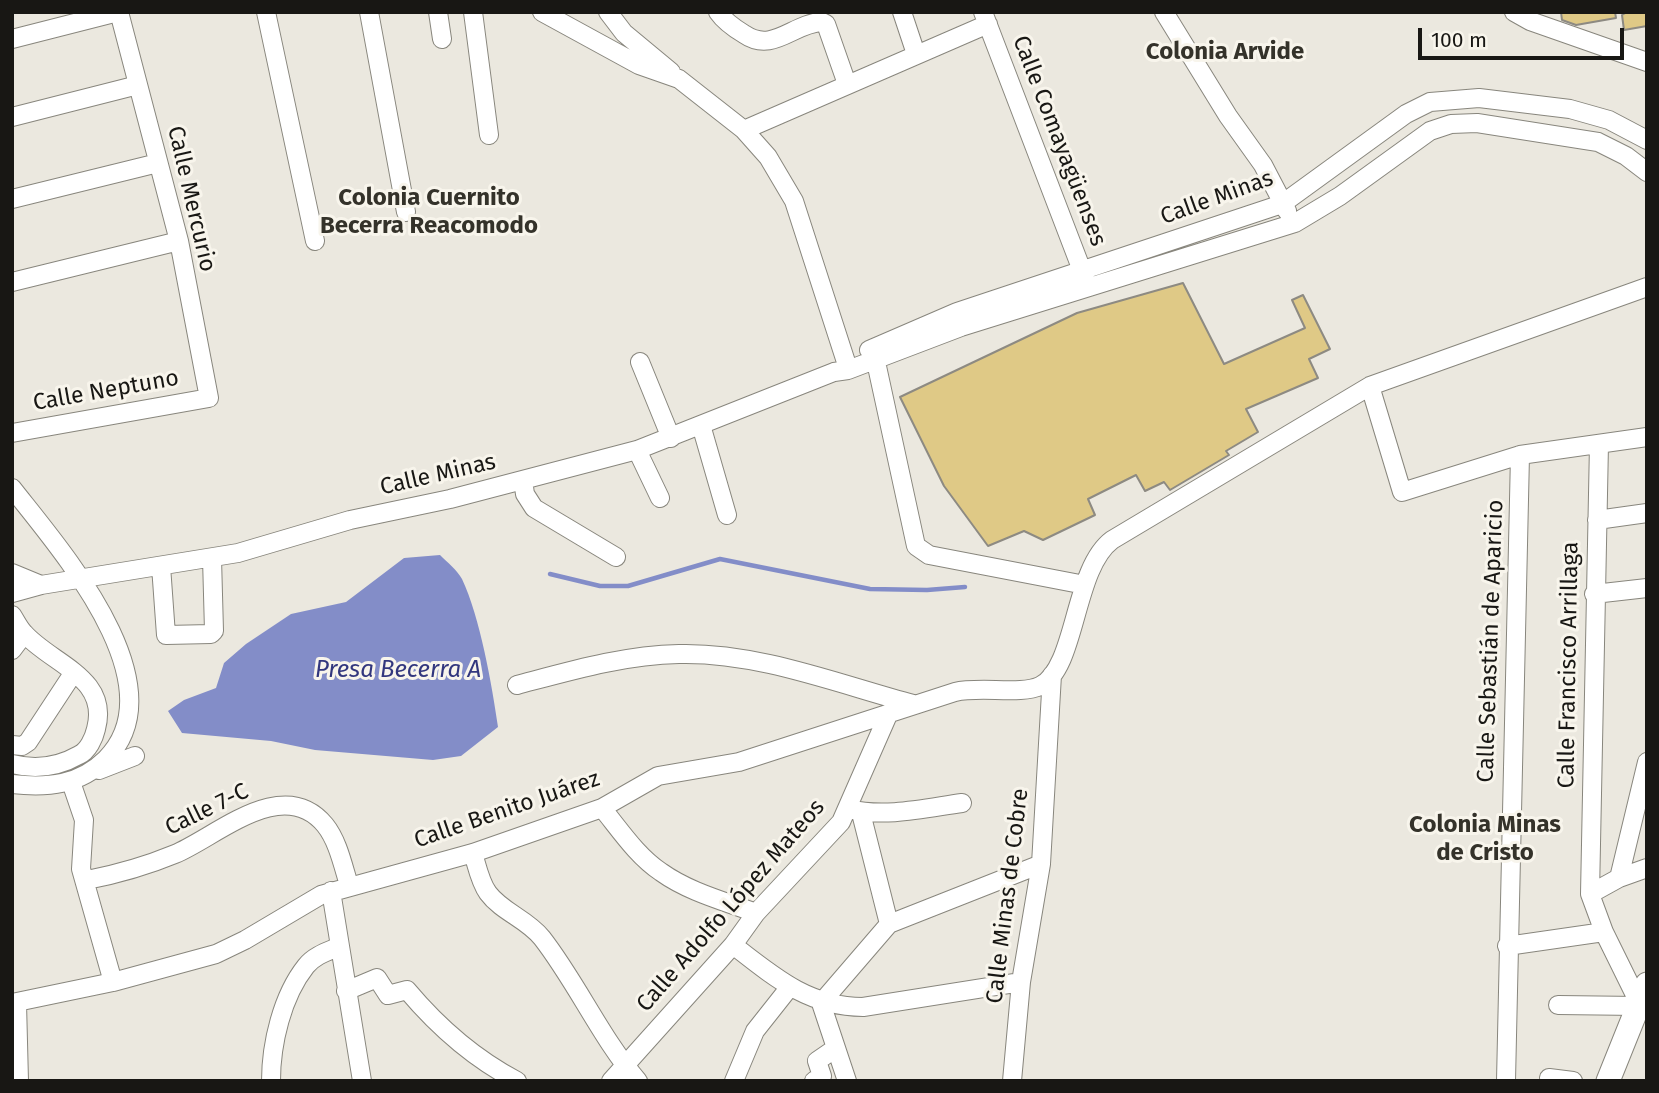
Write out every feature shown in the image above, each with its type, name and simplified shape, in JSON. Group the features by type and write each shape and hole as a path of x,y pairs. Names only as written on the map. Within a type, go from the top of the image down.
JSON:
{"main road":[{"path":"1608,1081 1641,998"}],"street":[{"path":"12,38 119,12"},
{"name":"Calle Mercurio","path":"119,12 179,242 209,398"},
{"path":"266,12 315,241"},
{"path":"369,12 406,212"},
{"path":"438,12 442,39"},
{"path":"473,12 489,135"},
{"path":"542,12 639,65 679,79"},
{"path":"608,12 624,33 744,130 768,157 794,201 840,367"},
{"path":"718,12 725,21 758,42 769,42 799,20 826,24 848,84"},
{"path":"902,12 916,54"},
{"path":"1164,12 1228,116 1263,165 1282,204 1295,223"},
{"path":"1514,12 1647,62"},
{"path":"744,130 916,54 985,18"},
{"name":"Calle Comayagüenses","path":"985,18 1086,280"},
{"path":"12,117 138,85"},
{"name":"Calle Minas","path":"12,593 41,585 212,558 350,520 638,450 874,353 1086,280 1282,204 1417,107 1447,99 1529,102 1609,120 1647,140"},
{"path":"1396,121 1408,146"},
{"name":"Calle Minas","path":"1086,280 1295,223 1340,195 1430,131 1451,124 1477,123 1598,142 1626,156 1647,172"},
{"path":"12,199 158,163"},
{"path":"12,282 179,242"},
{"path":"1052,675 1071,634 1092,562 1099,550 1370,386 1647,287"},
{"path":"874,353 916,546 929,555 1085,585"},
{"path":"640,362 671,438"},
{"path":"1370,386 1402,492 1520,455 1647,437"},
{"name":"Calle Neptuno","path":"12,433 209,398"},
{"path":"701,425 727,515"},
{"name":"Calle Francisco Arrillaga","path":"1599,444 1590,894 1604,932 1641,998"},
{"path":"638,450 660,498"},
{"name":"Calle Sebastián de Aparicio","path":"1506,1081 1520,455"},
{"path":"523,480 525,494 534,508 616,557"},
{"path":"12,488 82,578 123,663 128,685 129,710 124,734 112,753 91,774"},
{"path":"1597,520 1647,513"},
{"path":"161,566 164,633 170,636 211,634 214,631 212,558"},
{"path":"12,573 41,585"},
{"path":"1594,594 1647,588"},
{"path":"12,615 24,634 74,672 87,683 96,697 99,716 95,733 85,753 62,765 38,768 13,752 28,742 74,672"},
{"path":"12,650 24,634"},
{"path":"517,685 594,665 681,654 724,656 913,704"},
{"name":"Calle Benito Juárez","path":"14,1003 113,982 216,954 331,891 473,853 602,807 658,776 739,762 969,688 1033,689 1043,685 1052,675"},
{"name":"Calle Minas de Cobre","path":"1012,1081 1021,982 1041,864 1052,675"},
{"name":"Calle Adolfo López Mateos","path":"611,1081 733,945 756,913 836,828 855,813 888,715"},
{"path":"12,784 71,782 135,756"},
{"path":"1619,878 1647,762"},
{"path":"71,782 84,820 80,859 113,982"},
{"path":"889,924 855,813 903,811 962,803"},
{"name":"Calle 7-C","path":"87,880 126,872 178,853 251,812 268,807 288,807 304,811 325,825 349,885"},
{"path":"602,807 639,853 660,872 687,888 756,913"},
{"path":"473,853 489,894 532,926 579,989 624,1064 638,1081"},
{"path":"821,1003 889,924 1041,864"},
{"path":"1590,894 1619,878 1647,868"},
{"path":"331,891 338,947 362,1081"},
{"path":"1507,946 1604,932"},
{"path":"733,945 789,988 821,1003 863,1007 1021,982"},
{"path":"271,1081 274,1046 296,982 307,965 320,954 338,947"},
{"path":"346,991 377,978 388,995 407,990 434,1022 462,1046 517,1081"},
{"path":"734,1081 750,1041 789,988"},
{"path":"1558,1006 1641,998"},
{"path":"14,1003 19,1081"},
{"path":"821,1003 847,1081"},
{"path":"814,1081 822,1076 817,1061 836,1048"},
{"path":"359,1062 377,1081"},
{"path":"1549,1078 1573,1081"}],"water":[{"name":"Presa Becerra A","path":"440,555 462,579 474,612 485,652 498,727 461,756 433,760 315,750 271,741 182,733 168,711 184,700 216,688 224,663 246,644 291,614 346,602 404,558"}],"building":[{"path":"1561,12 1615,12 1616,18 1576,25 1562,20"},
{"path":"1627,12 1647,12 1647,26 1624,30 1622,15"},
{"path":"1183,283 1224,364 1305,328 1292,300 1303,295 1330,349 1309,359 1318,378 1246,409 1258,432 1226,451 1229,455 1170,490 1164,482 1145,491 1136,475 1088,499 1095,515 1043,540 1024,531 988,546 944,486 900,397 1077,313"}],"waterway":[{"path":"550,574 600,586 628,586 720,559 870,589 927,590 965,587"}],"district":[{"name":"Colonia Arvide","path":"1225,52"},
{"name":"Colonia Cuernito Becerra Reacomodo","path":"429,212"},
{"name":"Colonia Minas de Cristo","path":"1485,839"}]}
